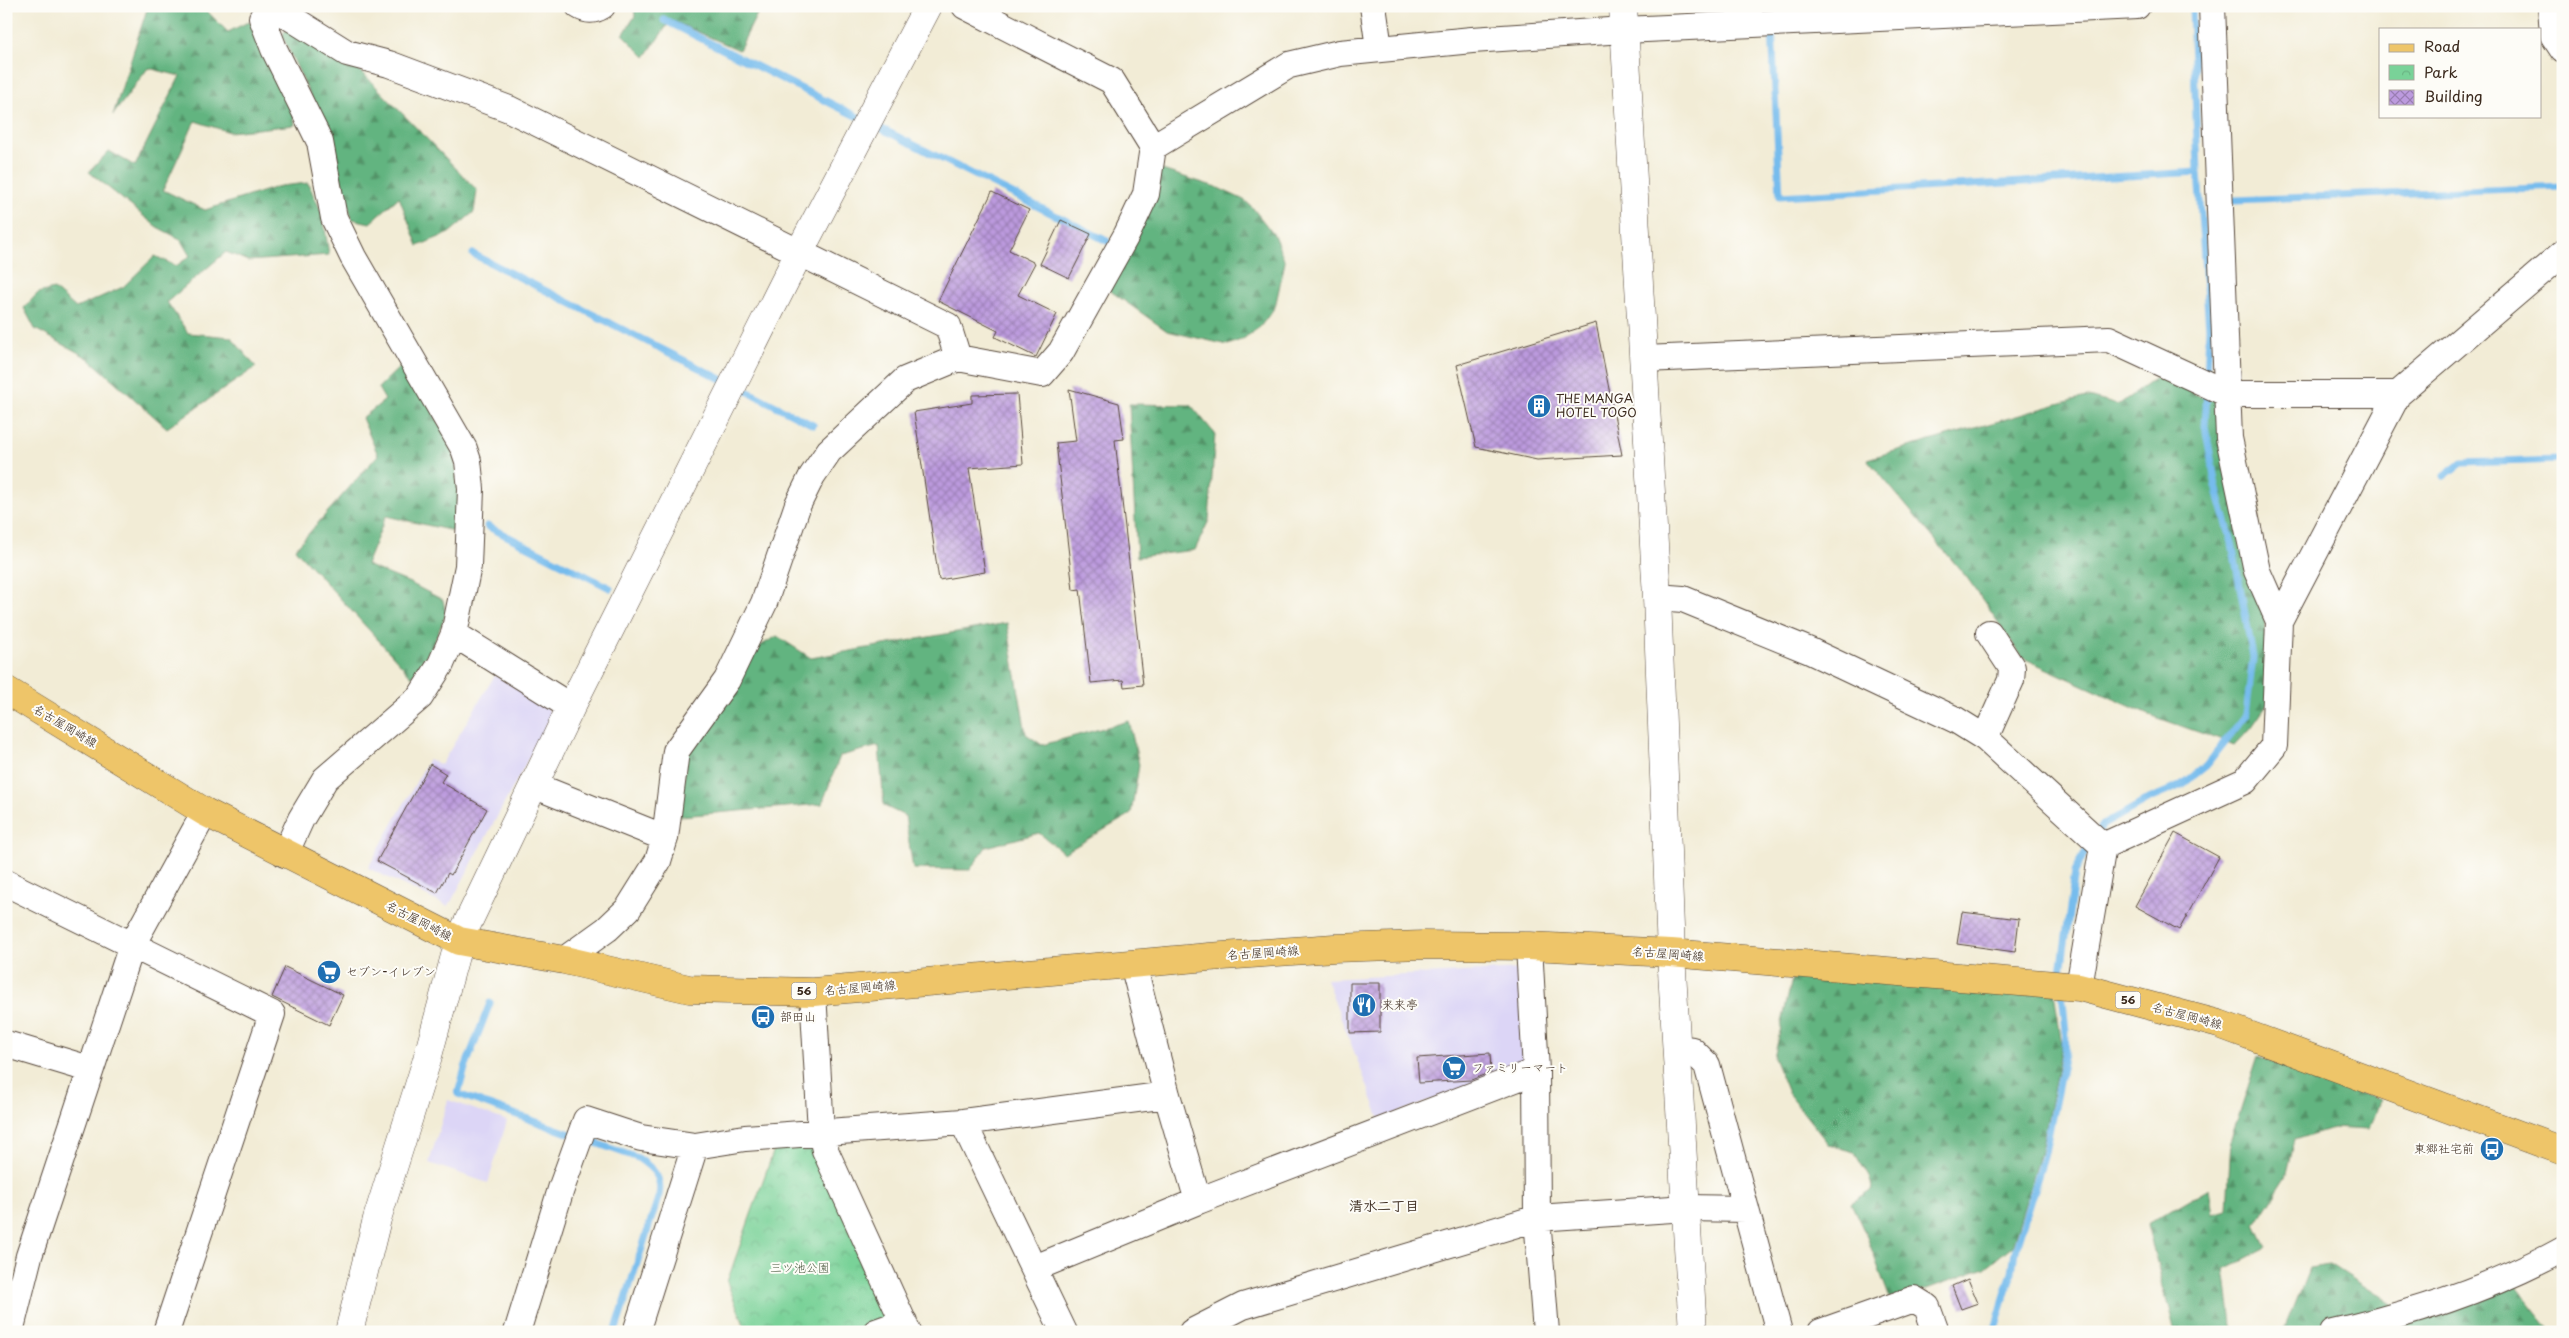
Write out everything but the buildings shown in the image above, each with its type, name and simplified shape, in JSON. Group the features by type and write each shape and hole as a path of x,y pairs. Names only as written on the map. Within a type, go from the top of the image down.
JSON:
{"main road":[{"name":"名古屋岡崎線","path":"6,690 205,812 459,941 564,960 689,989 813,992 1334,948 1423,945 1529,946 1670,953 2079,987 2218,1024 2563,1151"}],"street":[{"path":"285,854 301,818 325,779 420,697 441,664 454,634 468,566 471,489 468,461 444,412 358,265 334,218 320,142 274,50 262,18 271,6 347,53 389,64 509,109 800,250 948,326 958,358"},
{"path":"580,6 586,10 597,10 602,6"},
{"path":"349,1332 377,1219 426,1062 459,941 571,706 800,250 928,6"},
{"path":"564,960 607,929 628,909 658,861 664,838 676,751 727,680 764,603 785,540 812,476 829,451 905,380 958,358 1042,374 1060,352 1128,234 1146,194 1153,147 1112,82 965,6"},
{"path":"1373,6 1379,48"},
{"path":"1153,147 1289,65 1340,53 1624,18 2137,6"},
{"path":"2212,6 2229,438 2257,570 2279,621"},
{"path":"2551,6 2554,35 2563,50"},
{"path":"1624,18 1657,596 1670,953 1687,1208 1693,1332"},
{"path":"2102,846 2245,781 2274,746 2279,621 2398,394 2563,253"},
{"path":"1644,360 2108,339 2228,394 2398,394"},
{"path":"1657,596 1684,599 1810,651 1956,720 1985,738 2102,846"},
{"path":"1985,738 2011,680 2012,668 1989,633"},
{"path":"454,634 571,706"},
{"path":"533,785 664,838"},
{"path":"10,1332 29,1256 89,1069 132,945 205,812"},
{"path":"2079,987 2102,846"},
{"path":"6,883 272,1014 166,1332"},
{"path":"1529,946 1536,1071 1538,1218 1546,1332"},
{"path":"1133,964 1167,1095 1198,1201"},
{"path":"813,992 821,1131 825,1150 906,1327 876,1332"},
{"path":"6,1044 89,1069"},
{"path":"1677,1048 1692,1050 1707,1065 1780,1332"},
{"path":"1035,1268 1198,1201 1536,1071"},
{"path":"518,1332 561,1190 586,1120 642,1138 695,1146 745,1138 821,1131 963,1122 1167,1095"},
{"path":"963,1122 1035,1268 1064,1332"},
{"path":"636,1332 695,1146"},
{"path":"1192,1332 1243,1306 1538,1218 1687,1208 1746,1209"},
{"path":"2333,1332 2383,1321 2478,1288 2563,1249"},
{"path":"1821,1332 1914,1300 1927,1307 1936,1332"}],"shaded area":[{"path":"495,675 542,700 552,715 451,902 447,906 368,868 429,759 441,765"},
{"path":"1522,969 1528,1060 1520,1068 1380,1119 1326,979"},
{"path":"448,1100 507,1121 488,1183 429,1163"}],"green space":[{"path":"148,6 202,6 228,32 250,21 293,102 295,125 229,132 195,121 163,190 205,210 280,186 308,183 323,215 329,255 248,261 226,252 167,302 188,333 231,337 256,367 167,428 88,358 35,329 24,308 38,293 54,289 76,308 123,287 155,256 176,266 190,256 180,239 157,227 89,172 109,151 135,166 180,76 148,68 113,115"},
{"path":"634,6 761,6 739,50 671,20 645,57 623,35 635,16"},
{"path":"290,25 350,60 477,190 474,212 449,233 418,246 399,197 370,223 352,219 330,138 282,35"},
{"path":"1159,169 1216,187 1244,200 1252,207 1274,235 1285,262 1275,307 1260,327 1243,339 1228,345 1167,331 1109,290"},
{"path":"405,362 452,445 460,487 458,532 386,516 366,565 410,583 443,600 446,614 432,647 412,677 295,549 378,455 362,418 385,400 378,388"},
{"path":"2160,375 2197,395 2220,399 2263,606 2270,701 2251,728 2235,745 2147,714 2023,658 1968,579 1867,459 2072,400 2088,397 2118,405"},
{"path":"1129,404 1191,405 1215,434 1209,520 1195,550 1137,557"},
{"path":"1007,623 1026,734 1042,745 1129,721 1139,765 1131,814 1064,853 1039,833 986,847 970,870 913,869 905,816 884,806 879,746 840,756 822,804 680,816 687,754 753,650 777,636 811,658"},
{"path":"1794,970 2054,991 2062,1047 2040,1155 2012,1246 1985,1268 1915,1293 1890,1299 1867,1237 1851,1203 1873,1189 1869,1177 1854,1152 1829,1145 1788,1093 1774,1058"},
{"path":"2258,1056 2379,1100 2369,1130 2332,1128 2295,1140 2286,1177 2256,1224 2267,1247 2224,1269 2232,1332 2175,1332 2147,1224 2209,1188 2213,1214 2227,1210 2231,1139"},
{"name":"三ツ池公園","path":"804,1143 817,1152 889,1308 885,1319 850,1332 747,1332 727,1282 775,1147"},
{"path":"2330,1264 2409,1315 2513,1282 2553,1332 2284,1332 2310,1267"}],"waterway":[{"path":"1771,6 1780,196 2198,172"},
{"path":"2192,6 2198,172 2209,328 2207,378"},
{"path":"664,20 862,119"},
{"path":"872,124 1107,241"},
{"path":"2235,200 2563,187"},
{"path":"473,254 729,383"},
{"path":"739,387 813,425"},
{"path":"2097,833 2103,825 2149,799 2182,785 2206,766 2246,715 2253,657 2232,543 2216,486 2205,426 2207,391"},
{"path":"2444,476 2461,463 2563,460"},
{"path":"487,526 610,588"},
{"path":"2060,979 2075,872 2090,842"},
{"path":"1994,1332 2012,1272 2015,1251 2044,1157 2065,1053 2066,1031 2062,992"},
{"path":"490,1003 465,1068 458,1094 638,1158 658,1177 659,1195 615,1332"}],"place":[{"name":"THE MANGA HOTEL TOGO","path":"1539,406"},
{"name":"セブン-イレブン","path":"329,972"},
{"name":"来来亭","path":"1364,1005"},
{"name":"部田山","path":"763,1017"},
{"name":"ファミリーマート","path":"1454,1068"},
{"name":"東郷社宅前","path":"2492,1149"}],"district":[{"name":"清水二丁目","path":"1384,1206"}]}
